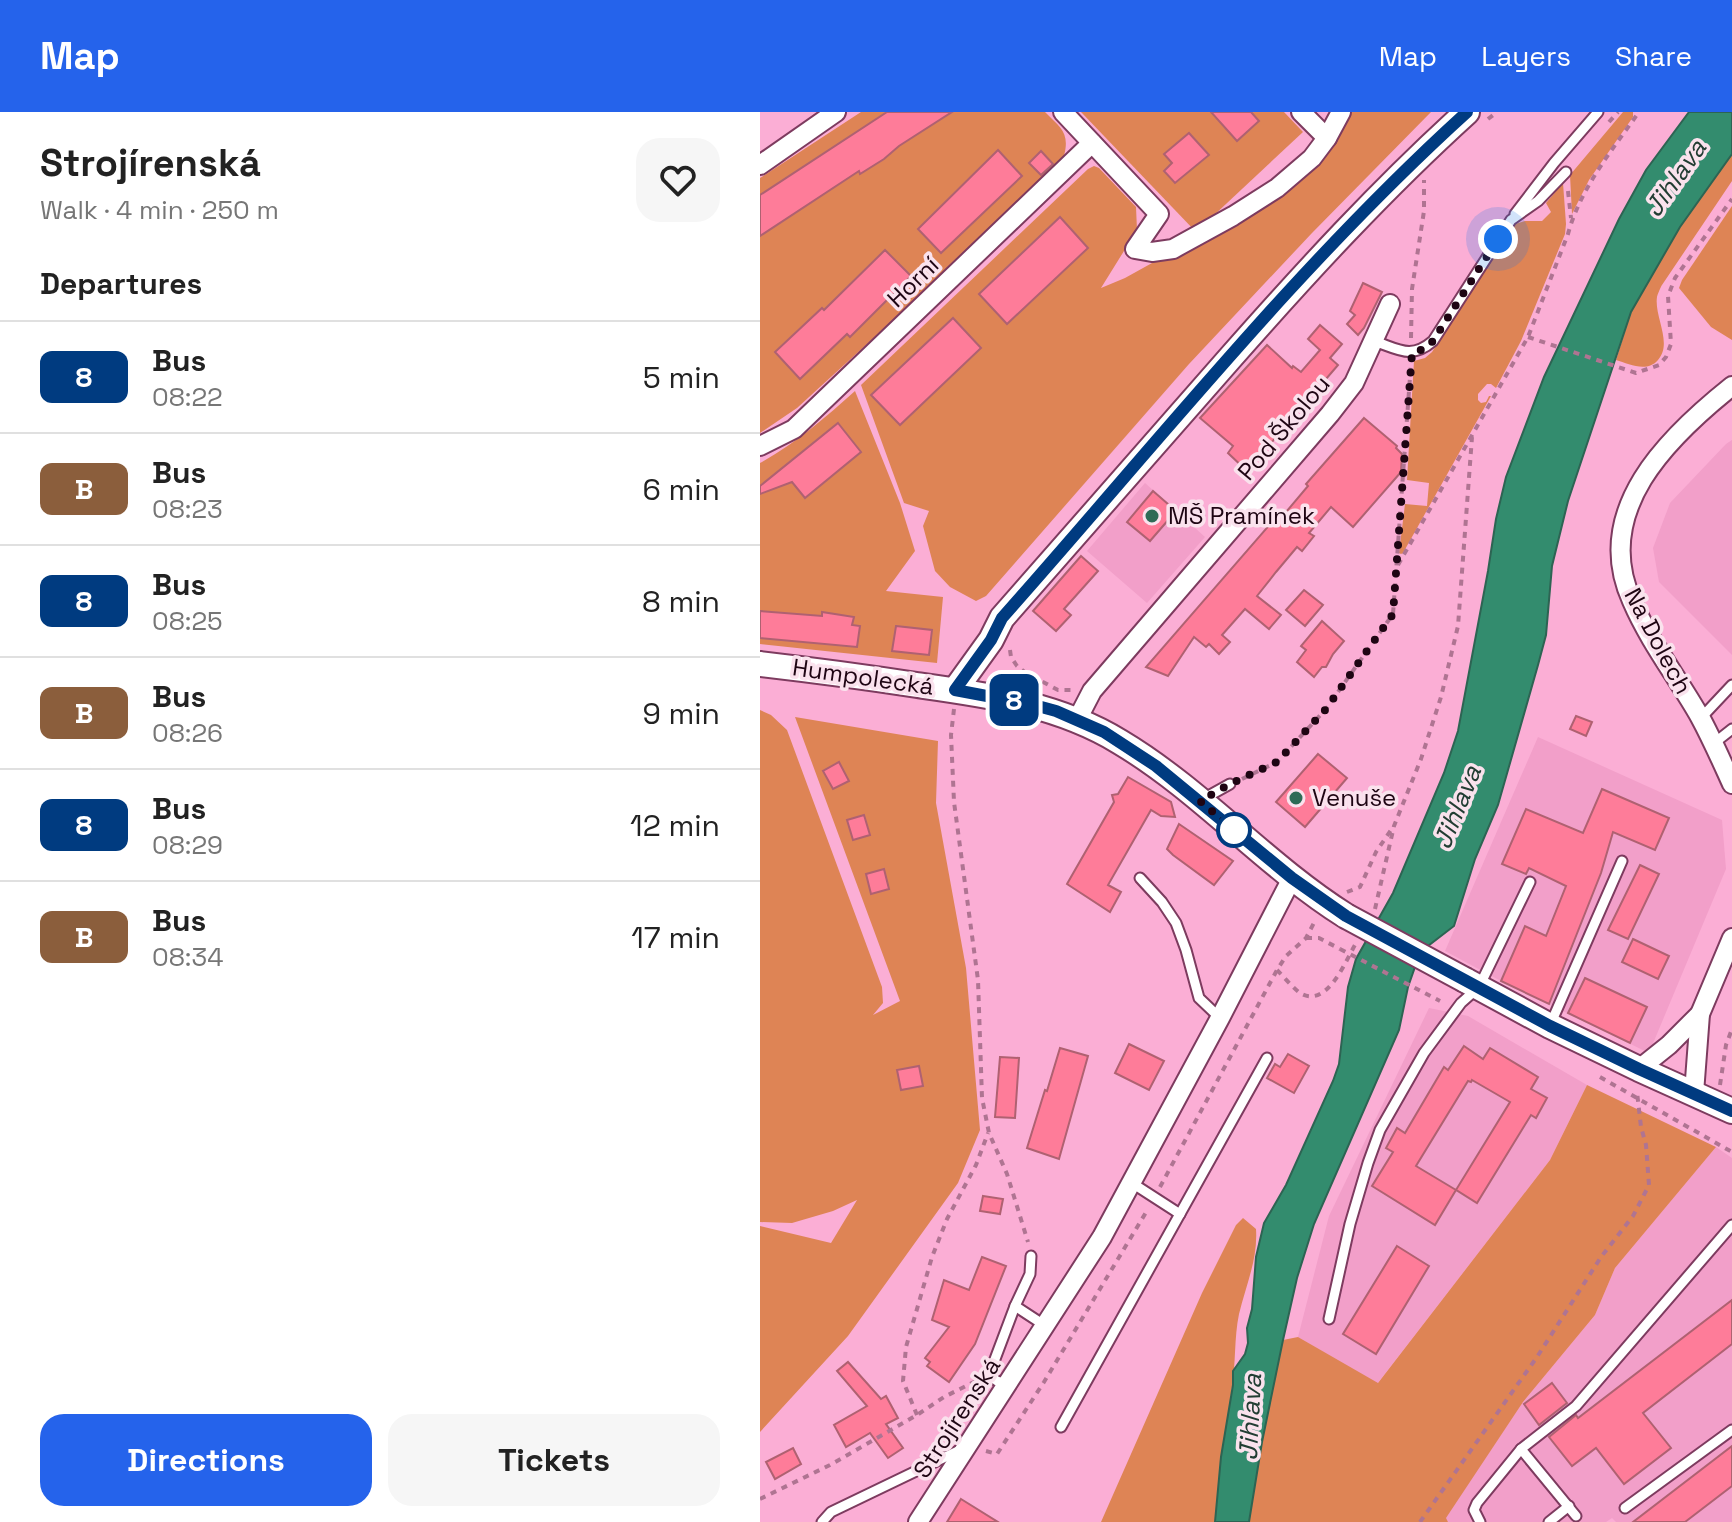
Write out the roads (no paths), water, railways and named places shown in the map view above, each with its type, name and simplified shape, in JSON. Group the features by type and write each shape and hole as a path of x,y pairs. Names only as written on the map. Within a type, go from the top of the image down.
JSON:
{"main road":[{"path":"955,690 991,640 1002,618 1176,419 1342,234 1467,112"},
{"name":"Humpolecká","path":"760,664 955,690 1034,705 1077,720 1104,732 1143,757 1292,878"},
{"path":"1292,878 1349,915 1550,1026 1732,1111"}],"street":[{"path":"760,165 836,112"},
{"path":"1063,112 1159,214 1135,249 1152,252 1173,249 1277,188 1312,158 1341,112"},
{"path":"1301,112 1327,138"},
{"name":"Horní","path":"760,446 794,429 1092,143"},
{"name":"Pod Školou","path":"1077,720 1092,691 1354,383 1390,304"},
{"name":"Na Dolech","path":"1732,386 1695,416 1658,456 1638,487 1623,521 1620,551 1630,599 1659,653 1701,718 1732,784"},
{"name":"Strojírenská","path":"918,1522 1102,1237 1292,878"},
{"path":"1694,1093 1700,1014 1732,938"},
{"path":"1639,1069 1700,1014"}],"lane":[{"path":"1374,341 1412,353 1424,349 1433,341 1511,220 1598,112"},
{"path":"1511,220 1538,201 1566,172"},
{"path":"1701,718 1732,685"},
{"path":"1713,744 1732,729"},
{"path":"1200,801 1230,784"},
{"path":"1550,1026 1622,861"},
{"path":"1140,878 1176,923 1199,998 1220,1018"},
{"path":"1329,1319 1350,1224 1380,1130 1424,1053 1461,1003 1530,882"},
{"path":"1061,1427 1267,1058"},
{"path":"1132,1183 1180,1214"},
{"path":"1480,1522 1474,1510 1477,1503 1521,1449 1576,1406 1732,1225"},
{"path":"1007,1384 989,1375 1030,1274 1031,1256"},
{"path":"1015,1306 1044,1325"},
{"path":"1625,1508 1732,1430"},
{"path":"822,1522 831,1512 968,1446"},
{"path":"1521,1449 1576,1516"},
{"path":"1549,1522 1569,1506"}],"water":[{"name":"Jihlava","path":"1689,112 1732,112 1732,154 1680,227 1631,312 1568,501 1552,566 1546,635 1498,805 1475,859 1454,926 1428,946 1415,967 1399,1030 1314,1224 1297,1278 1283,1340 1249,1522 1215,1522 1233,1371 1245,1354 1248,1343 1256,1257 1264,1223 1286,1185 1333,1081 1339,1064 1348,987 1356,959 1393,893 1444,773 1458,731 1506,477 1544,377 1619,219 1646,170"}],"place":[{"name":"MŠ Pramínek","path":"1152,516"},
{"name":"Venuše","path":"1296,798"}]}
